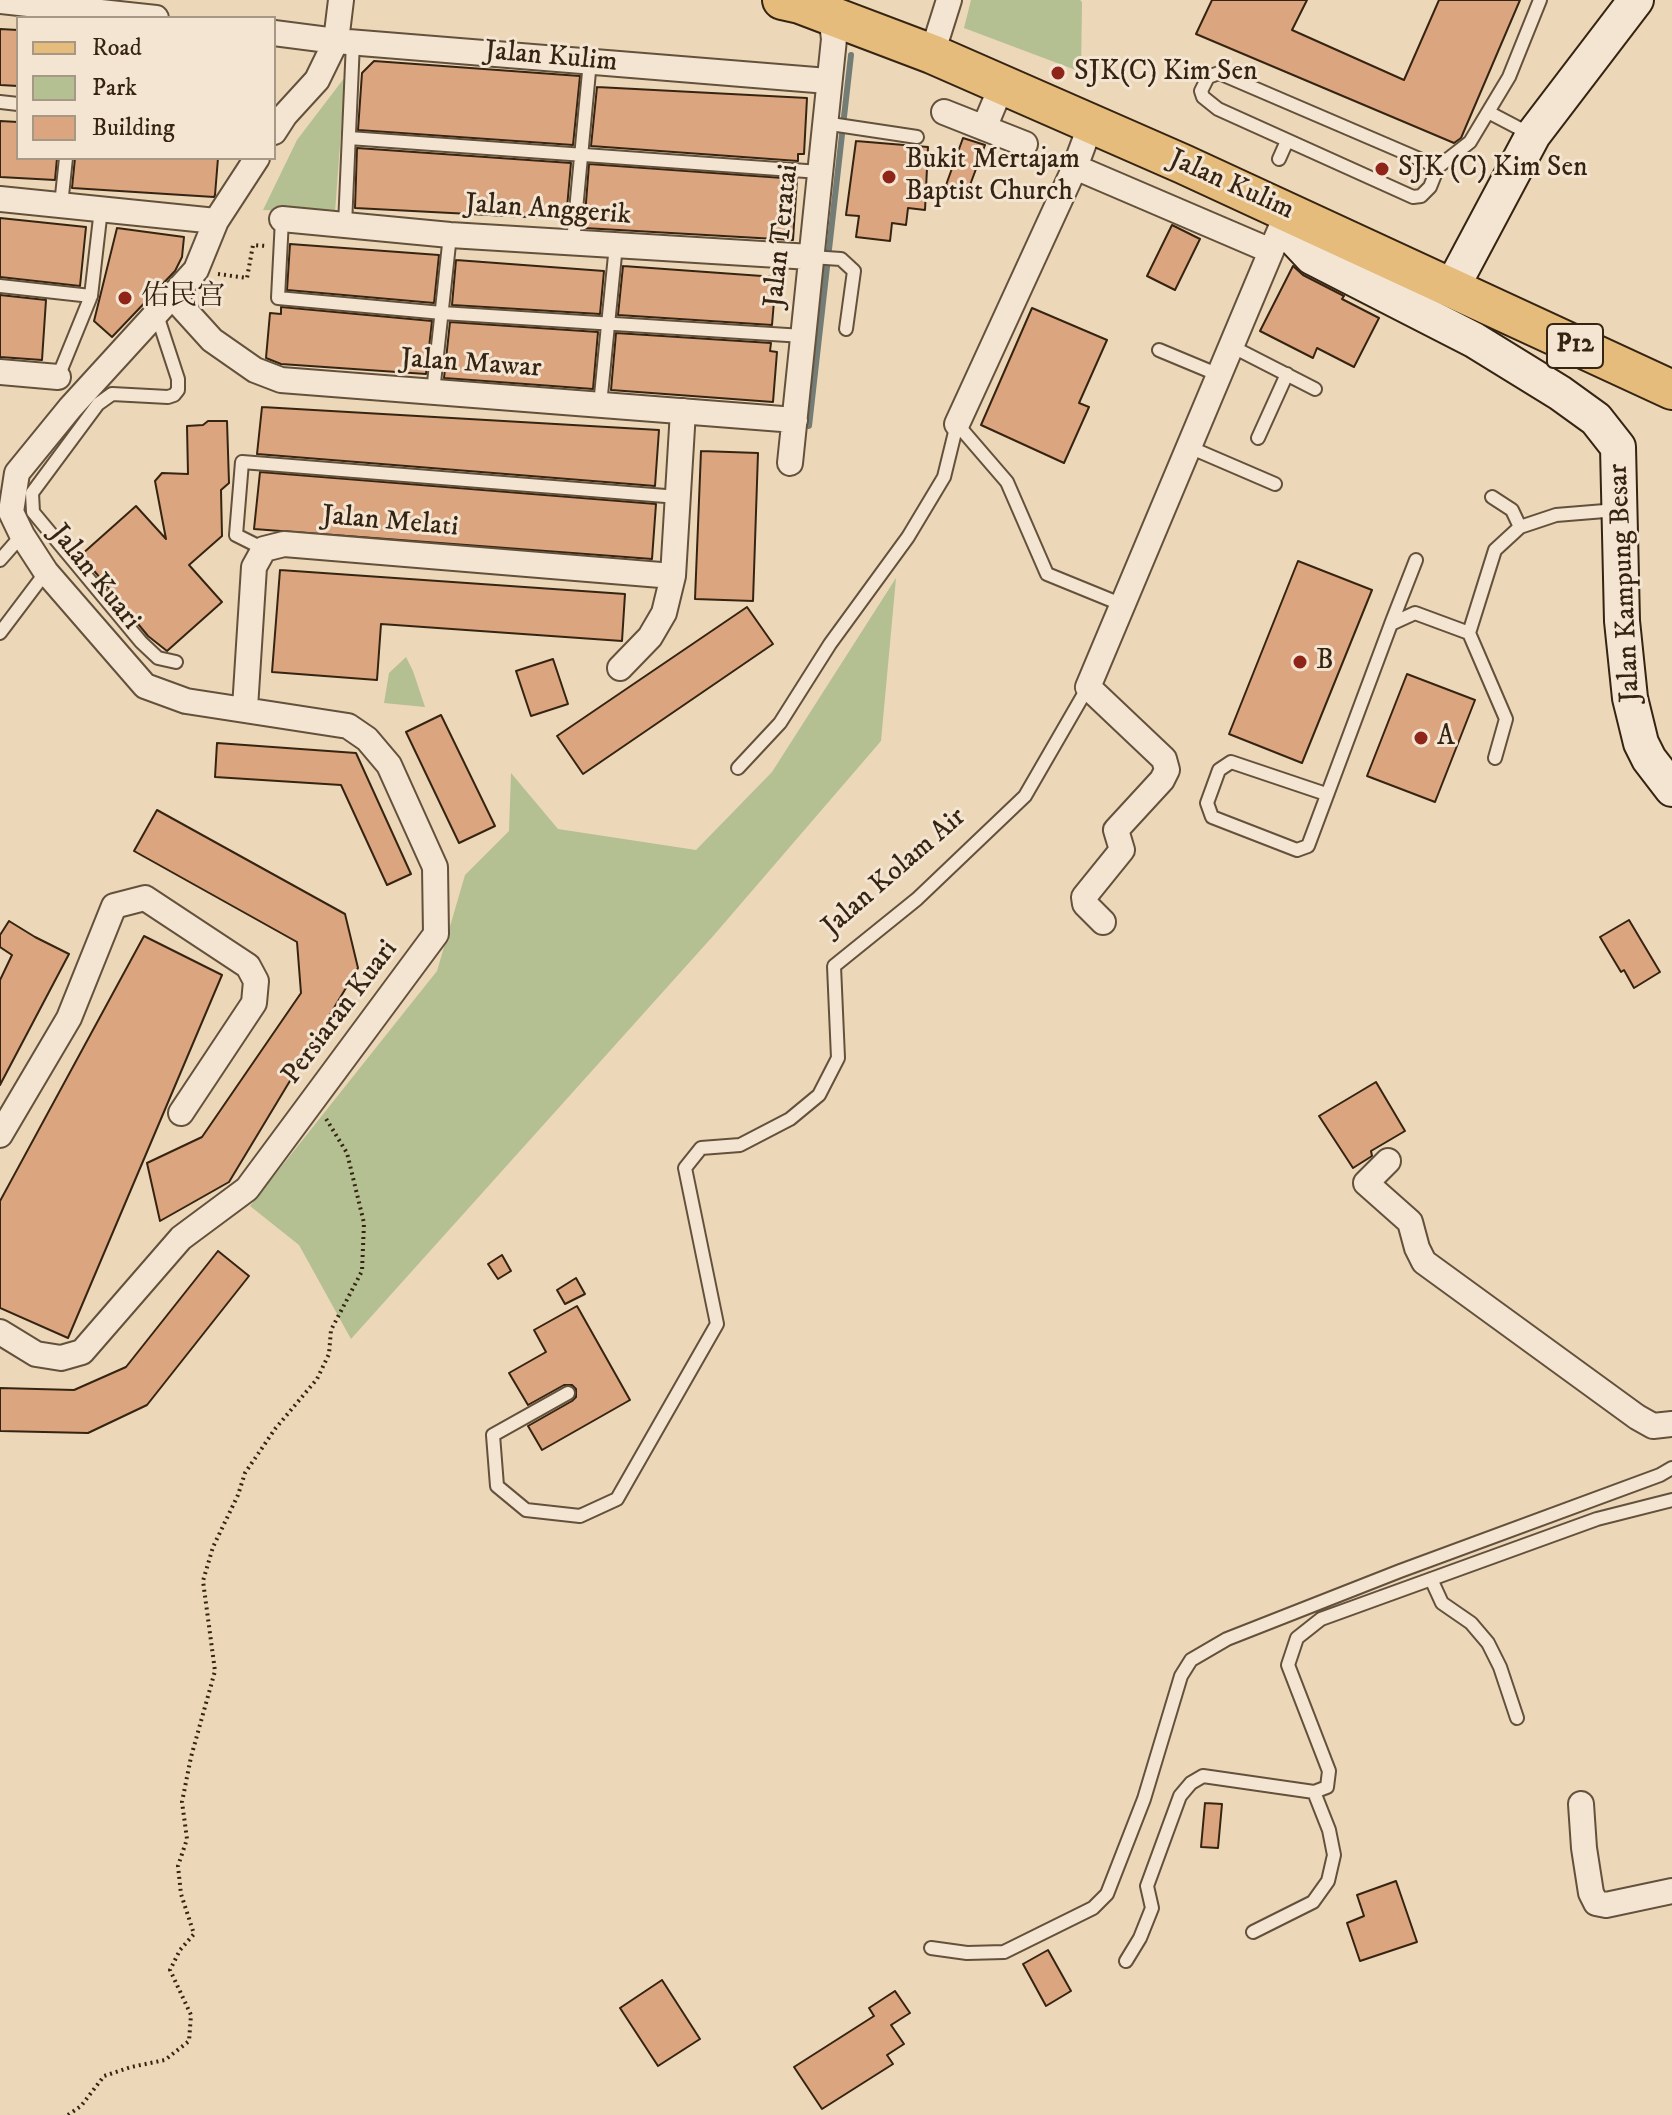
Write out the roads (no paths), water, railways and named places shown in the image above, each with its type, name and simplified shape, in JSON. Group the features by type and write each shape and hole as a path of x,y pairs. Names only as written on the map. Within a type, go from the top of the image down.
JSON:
{"main road":[{"name":"Jalan Kulim","path":"782,0 829,8 1288,211 1672,390"}],"street":[{"path":"276,129 344,42 341,0"},
{"path":"932,54 949,0"},
{"path":"1465,295 1533,135 1636,0"},
{"path":"0,1 127,16"},
{"name":"Jalan Teratai","path":"790,463 834,39 829,8"},
{"name":"Jalan Kulim","path":"276,33 344,42 828,81"},
{"path":"984,128 1002,85"},
{"path":"944,112 1025,144"},
{"path":"957,424 1075,167 1091,124"},
{"name":"Jalan Kuari","path":"186,701 145,686 46,572 11,512 17,473 70,408 196,270 216,221 256,160"},
{"path":"1075,167 1271,251"},
{"path":"0,199 216,221"},
{"name":"Jalan Kolam Air","path":"1088,687 1288,211"},
{"name":"Jalan Kampung Besar","path":"1288,211 1297,241 1312,257 1474,340 1560,393 1596,419 1618,447 1622,621 1630,698 1641,743 1672,789"},
{"name":"Jalan Anggerik","path":"282,219 450,235 811,257"},
{"name":"Jalan Mawar","path":"165,306 255,370 281,380 795,420"},
{"path":"0,372 58,377"},
{"path":"620,668 650,637 664,613 673,576 683,411"},
{"name":"Jalan Melati","path":"264,549 284,544 673,576"},
{"path":"245,708 254,567 264,549"},
{"path":"1088,687 1164,759 1167,770 1162,780 1116,830 1122,850 1084,897 1085,904 1103,922"},
{"name":"Persiaran Kuari","path":"0,1332 36,1354 61,1358 82,1352 181,1238 247,1189 436,934 435,867 389,765 367,739 348,726 186,701"},
{"path":"0,1135 69,1018 114,906 145,898 248,966 256,981 254,1003 181,1113"},
{"path":"1388,1161 1366,1183 1410,1222 1424,1262 1637,1417 1653,1426 1672,1424"},
{"path":"1581,1804 1584,1848 1591,1893 1596,1903 1606,1905 1672,1891"}],"lane":[{"path":"1438,167 1219,73 1208,77 1201,94 1211,105 1287,141 1413,197 1421,196 1430,187 1438,167 1470,142 1509,77 1540,0"},
{"path":"344,42 349,138 345,225"},
{"path":"573,242 590,61"},
{"path":"1488,112 1533,135"},
{"path":"824,123 917,137"},
{"path":"349,138 820,172"},
{"path":"1279,159 1287,141"},
{"path":"61,205 66,160"},
{"path":"58,377 91,296 101,209"},
{"path":"282,219 278,298 442,313 803,336"},
{"path":"433,392 450,235"},
{"path":"600,405 616,245"},
{"path":"811,257 841,259 854,271 846,329"},
{"path":"0,286 91,296"},
{"path":"165,306 178,390 168,397 112,394 98,404 32,493 33,512 37,519 89,583 149,650 158,658 176,662"},
{"path":"1231,346 1315,389"},
{"path":"1159,350 1219,375"},
{"path":"1258,438 1287,374"},
{"path":"957,424 1007,482 1047,574 1123,605"},
{"path":"738,768 780,723 830,644 908,537 944,477 957,424"},
{"path":"1189,447 1275,484"},
{"path":"264,549 236,535 242,462 678,497"},
{"path":"1492,497 1512,510 1520,527"},
{"path":"1495,758 1506,719 1469,633 1495,550 1520,527 1556,515 1620,510"},
{"path":"0,560 22,535"},
{"path":"1326,794 1231,762 1219,770 1207,803 1212,817 1297,850 1308,846 1416,560"},
{"path":"0,633 46,572"},
{"path":"68,599 89,583"},
{"path":"1391,624 1415,613 1469,633"},
{"name":"Jalan Kolam Air","path":"568,1393 493,1435 497,1486 526,1510 580,1516 617,1499 717,1324 685,1168 701,1148 740,1145 790,1119 819,1095 838,1058 834,966 917,899 1025,796 1088,687"},
{"path":"931,1948 967,1953 1004,1952 1093,1908 1107,1894 1144,1799 1181,1676 1191,1660 1242,1633 1672,1468"},
{"path":"1126,1961 1140,1938 1152,1908 1147,1886 1180,1796 1191,1783 1203,1776 1314,1792 1327,1787 1329,1771 1288,1665 1297,1638 1321,1619 1597,1519 1672,1500"},
{"path":"1431,1579 1442,1603 1471,1623 1488,1643 1500,1667 1517,1718"},
{"path":"1253,1932 1313,1902 1328,1881 1334,1855 1329,1830 1314,1792"}],"waterway":[{"path":"809,426 851,55"}],"place":[{"name":"SJK(C) Kim Sen","path":"1058,73"},
{"name":"SJK (C) Kim Sen","path":"1382,169"},
{"name":"Bukit Mertajam Baptist Church","path":"889,177"},
{"name":"佑民宫","path":"125,298"},
{"name":"B","path":"1300,662"},
{"name":"A","path":"1421,738"}]}
